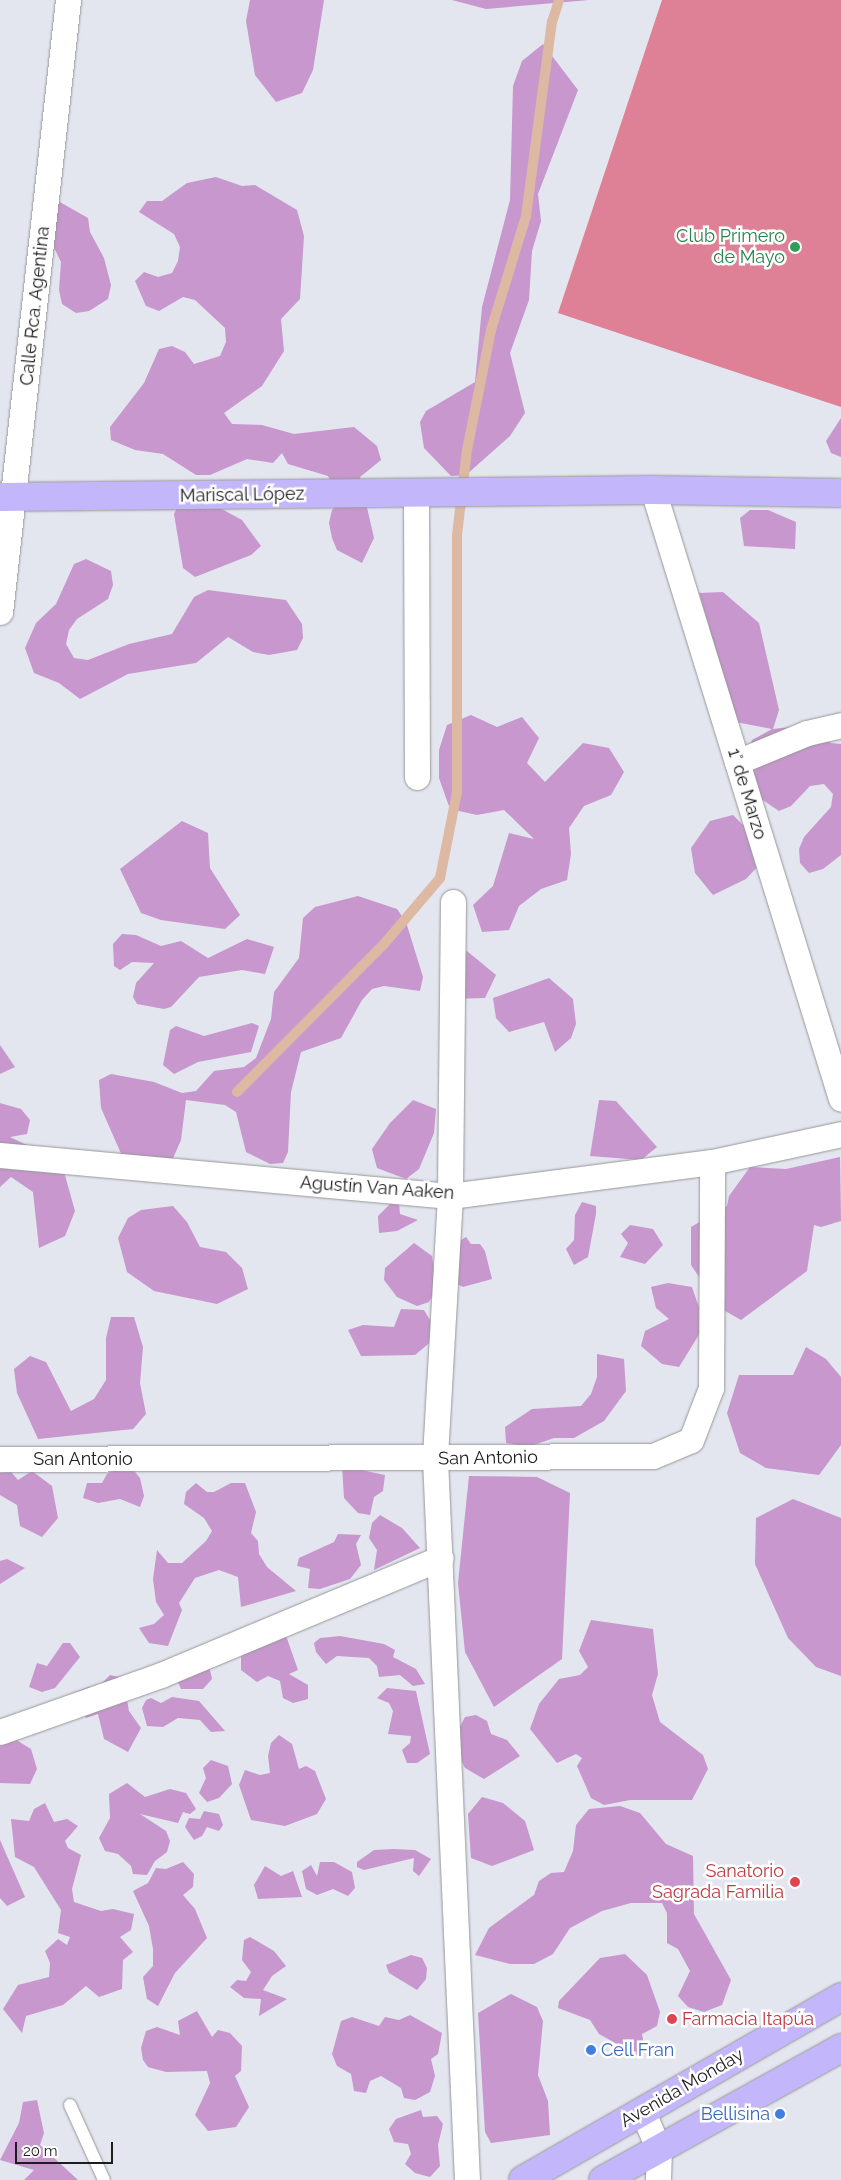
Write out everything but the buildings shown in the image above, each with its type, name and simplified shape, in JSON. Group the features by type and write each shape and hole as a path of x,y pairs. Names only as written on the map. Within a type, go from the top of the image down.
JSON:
{"street":[{"name":"Calle Rca. Agentina","path":"0,612 8,497 68,0"},
{"name":"Mariscal López","path":"8,497 653,490 841,493"},
{"name":"1° de Marzo","path":"653,490 841,1099"},
{"path":"417,776 428,493"},
{"path":"737,762 806,733 841,725"},
{"path":"453,902 450,1196 435,1459 441,1558 467,2180"},
{"name":"Agustín Van Aaken","path":"0,1155 450,1196 712,1162 841,1134"},
{"name":"San Antonio","path":"0,1459 435,1459 653,1456 691,1440 711,1388 712,1162"},
{"path":"0,1732 161,1675 441,1558"},
{"name":"Avenida Monday","path":"523,2180 841,1997"},
{"path":"603,2180 841,2048"},
{"path":"642,2110 659,2150 658,2180"}],"lane":[{"path":"70,2105 104,2180"}],"shaded area":[{"path":"250,0 324,0 313,70 302,93 276,102 255,75 246,21"},
{"path":"452,0 589,0 486,9"},
{"path":"662,0 841,0 841,407 558,313"},
{"path":"543,44 578,90 538,194 541,221 532,251 529,300 510,353 525,413 510,436 466,475 451,476 424,448 420,422 426,411 475,382 482,307 510,200 513,86 522,61"},
{"path":"216,177 242,186 255,185 297,210 304,236 300,299 281,319 284,351 262,386 224,413 232,424 262,425 294,434 354,427 377,446 381,460 360,477 374,538 362,563 337,550 332,538 329,523 332,510 341,500 328,476 288,464 282,453 273,463 247,459 210,475 196,475 163,454 135,450 111,440 110,427 144,383 159,349 172,346 185,352 194,364 220,356 226,342 225,328 195,300 183,297 159,311 146,306 135,281 144,272 158,277 172,273 178,261 180,247 174,234 139,212 147,201 162,201 187,183"},
{"path":"51,197 88,218 90,232 104,258 111,285 108,299 89,311 76,313 62,304 59,290 61,262 42,223"},
{"path":"841,418 841,457 831,453 826,441"},
{"path":"205,500 242,520 261,546 251,555 195,577 183,568 174,514 180,502"},
{"path":"750,510 768,510 796,522 795,549 744,546 740,518"},
{"path":"86,559 111,571 113,585 108,599 77,619 69,630 66,644 74,658 88,660 129,644 172,634 194,597 208,590 286,600 302,624 303,638 297,650 269,655 253,652 228,637 196,663 128,674 80,699 59,683 34,673 25,648 36,623 56,604 74,564"},
{"path":"723,592 759,623 779,710 773,729 807,725 831,743 841,744 841,855 823,869 809,873 800,863 799,849 804,837 831,807 833,794 824,784 810,786 791,806 779,811 757,796 748,755 752,740 772,729 736,722 710,653 709,627 699,593"},
{"path":"471,715 497,727 522,717 539,738 527,763 545,782 583,743 609,748 624,772 611,795 584,806 569,828 571,854 567,880 541,889 519,906 509,930 482,932 473,905 493,886 509,833 534,839 504,810 477,815 450,809 439,778 439,750 447,725"},
{"path":"733,815 762,844 762,862 746,879 713,895 695,873 691,848 710,821"},
{"path":"182,821 208,833 210,868 240,915 225,929 161,920 141,913 120,869"},
{"path":"358,896 397,909 406,922 423,977 420,991 384,986 372,989 362,1000 341,1038 301,1052 291,1092 288,1152 283,1163 270,1164 246,1152 236,1112 225,1105 186,1100 181,1140 170,1165 123,1158 101,1108 99,1080 111,1074 154,1082 182,1093 196,1091 214,1071 244,1067 256,1058 271,1019 274,992 299,958 303,918 315,907"},
{"path":"122,934 136,935 161,946 181,941 208,958 247,939 274,947 265,974 242,970 199,977 171,1007 164,1009 137,1004 133,997 136,983 154,963 132,962 120,970 114,966 113,944"},
{"path":"467,951 496,975 485,998 451,999 444,961"},
{"path":"549,978 573,999 576,1024 571,1038 555,1052 544,1022 509,1032 496,1018 493,998"},
{"path":"252,1023 259,1026 251,1052 198,1062 174,1074 163,1065 170,1030 176,1026 204,1036"},
{"path":"0,1045 15,1067 0,1074"},
{"path":"413,1100 436,1109 434,1133 419,1169 406,1179 377,1168 372,1149 390,1123"},
{"path":"599,1100 616,1101 657,1147 641,1160 590,1156"},
{"path":"0,1103 21,1109 30,1120 27,1134 10,1137 61,1161 75,1211 65,1236 39,1248 33,1192 11,1177 0,1187"},
{"path":"840,1157 841,1221 821,1227 814,1225 807,1271 741,1320 720,1308 691,1265 691,1227 727,1206 729,1196 750,1167 786,1169"},
{"path":"392,1202 399,1203 400,1214 418,1220 397,1231 379,1233 378,1216"},
{"path":"582,1202 596,1206 596,1214 588,1257 574,1265 566,1249 574,1240 575,1215"},
{"path":"173,1206 187,1222 200,1247 226,1252 242,1268 248,1289 217,1304 154,1291 127,1272 118,1238 128,1218 141,1210"},
{"path":"630,1225 653,1229 663,1245 645,1264 620,1257 628,1243 621,1234"},
{"path":"466,1237 471,1244 480,1244 485,1251 492,1279 463,1287 451,1281 453,1245"},
{"path":"414,1243 432,1256 437,1288 429,1302 417,1306 397,1297 384,1280 385,1268"},
{"path":"668,1283 692,1287 705,1325 679,1367 662,1364 641,1346 645,1331 669,1319 656,1308 651,1287"},
{"path":"401,1309 424,1310 439,1335 415,1355 361,1356 348,1330 363,1325 394,1327"},
{"path":"111,1317 134,1317 143,1347 140,1383 146,1414 133,1429 38,1439 17,1393 14,1369 30,1356 46,1362 71,1411 94,1399 106,1380 106,1338"},
{"path":"806,1347 826,1359 841,1377 841,1445 819,1475 766,1468 740,1453 727,1413 739,1375 793,1375"},
{"path":"597,1354 624,1359 626,1391 604,1421 574,1438 554,1438 528,1447 506,1443 505,1427 532,1409 581,1406 591,1394 597,1377"},
{"path":"119,1466 131,1467 140,1478 144,1496 140,1507 120,1499 98,1503 83,1498 87,1483 102,1483 107,1474"},
{"path":"342,1466 385,1475 383,1491 374,1497 370,1515 358,1513 344,1498"},
{"path":"32,1471 52,1486 58,1518 42,1537 20,1526 17,1505 0,1495 0,1473 11,1472 18,1480"},
{"path":"469,1476 537,1477 570,1493 562,1659 494,1707 465,1652 458,1583"},
{"path":"196,1483 207,1492 214,1492 231,1483 245,1483 256,1512 251,1533 258,1541 259,1554 267,1567 296,1591 241,1607 238,1577 219,1570 195,1578 179,1603 182,1610 168,1646 149,1643 139,1628 154,1624 164,1615 156,1602 153,1579 157,1550 168,1563 182,1563 206,1541 212,1531 204,1518 184,1504 186,1492"},
{"path":"793,1499 841,1518 841,1676 816,1667 788,1638 755,1564 756,1518"},
{"path":"380,1515 402,1528 420,1548 374,1570 377,1550 369,1538 372,1523"},
{"path":"338,1534 361,1535 356,1544 361,1565 350,1579 320,1589 308,1588 310,1569 297,1566 299,1558 334,1542"},
{"path":"7,1559 25,1568 0,1584 0,1561"},
{"path":"591,1620 653,1629 658,1674 652,1695 660,1722 703,1755 708,1769 692,1800 630,1800 604,1805 591,1798 577,1766 582,1758 576,1754 557,1763 530,1729 539,1704 559,1679 580,1675 588,1667 579,1651"},
{"path":"283,1627 298,1670 289,1674 308,1685 308,1699 293,1703 283,1698 280,1681 268,1676 257,1682 241,1670 241,1646"},
{"path":"340,1636 384,1644 395,1650 393,1657 416,1669 425,1684 413,1686 400,1675 379,1677 377,1666 369,1658 337,1656 326,1664 316,1652 314,1643 320,1638"},
{"path":"63,1643 70,1643 80,1657 55,1688 42,1692 29,1687 37,1663 47,1666"},
{"path":"209,1666 212,1679 203,1689 181,1689 177,1680"},
{"path":"110,1675 123,1678 129,1711 141,1728 128,1752 104,1739 98,1714 86,1718 71,1694 88,1687 96,1689"},
{"path":"387,1688 416,1691 430,1754 417,1763 407,1763 402,1750 410,1743 411,1736 388,1734 393,1711 389,1703 377,1698"},
{"path":"172,1697 199,1701 225,1731 211,1732 200,1720 178,1718 163,1727 147,1726 142,1708 146,1700 151,1698 161,1703"},
{"path":"476,1715 487,1721 491,1734 507,1740 520,1756 484,1779 465,1768 458,1754 458,1730 465,1717"},
{"path":"0,1730 31,1749 37,1769 30,1784 0,1783"},
{"path":"279,1735 292,1744 299,1769 306,1766 315,1771 326,1799 317,1814 285,1826 251,1820 239,1785 245,1770 260,1775 270,1773 268,1756 271,1743"},
{"path":"211,1760 228,1766 232,1784 219,1798 207,1802 199,1793 206,1778 203,1768"},
{"path":"127,1783 145,1797 170,1789 186,1793 196,1809 190,1814 183,1812 178,1823 140,1814 166,1831 170,1841 167,1852 155,1861 147,1875 133,1874 131,1866 118,1854 105,1851 99,1838 110,1818 109,1794"},
{"path":"482,1797 503,1803 525,1821 534,1850 492,1866 471,1858 468,1814"},
{"path":"45,1803 54,1822 67,1819 78,1826 65,1841 68,1848 81,1855 72,1889 74,1902 101,1911 113,1909 134,1914 131,1930 120,1937 133,1952 123,1960 122,1989 99,1997 86,1986 63,2005 26,2016 22,2033 3,2009 18,1985 49,1977 50,1963 45,1951 58,1939 67,1945 70,1937 58,1933 61,1910 34,1867 15,1857 11,1819 29,1821 34,1809"},
{"path":"620,1806 640,1813 666,1844 693,1856 694,1914 731,1980 722,2005 704,2012 688,2007 678,1996 690,1971 678,1949 667,1943 667,1913 662,1903 631,1903 602,1911 570,1928 553,1954 534,1964 510,1964 475,1955 489,1928 534,1895 539,1881 551,1873 564,1872 573,1851 576,1825 589,1809"},
{"path":"204,1811 219,1814 223,1825 219,1831 207,1827 202,1836 194,1840 185,1827 189,1818 200,1819"},
{"path":"0,1840 25,1897 7,1906 0,1898"},
{"path":"374,1850 415,1850 431,1859 419,1876 413,1871 414,1858 364,1870 357,1867 357,1862"},
{"path":"183,1862 194,1874 193,1887 183,1895 195,1909 207,1938 175,1973 158,2006 147,1999 143,1977 153,1966 153,1949 149,1926 133,1891 148,1883 156,1868 166,1869"},
{"path":"320,1862 334,1862 352,1872 355,1888 348,1896 333,1889 317,1895 306,1889 302,1871 311,1865 317,1876"},
{"path":"265,1866 281,1876 293,1871 302,1897 258,1899 254,1885"},
{"path":"250,1937 274,1951 286,1966 272,1976 263,1990 287,1999 259,2016 261,1999 244,1998 230,1987 237,1980 246,1981 251,1972 242,1960 244,1940"},
{"path":"625,1954 647,1975 660,2012 657,2026 642,2034 644,2045 637,2055 599,2034 590,2020 558,2008 559,2001 600,1958"},
{"path":"411,1955 422,1958 427,1968 426,1979 417,1990 389,1973 386,1965"},
{"path":"511,1994 537,2007 543,2021 538,2075 548,2101 550,2135 491,2143 485,2132 478,2013"},
{"path":"197,2011 212,2037 218,2030 230,2033 242,2046 241,2071 235,2076 249,2107 236,2127 208,2131 195,2115 210,2083 207,2071 166,2072 148,2067 143,2060 141,2048 146,2031 157,2027 180,2035 178,2021"},
{"path":"410,2015 442,2033 438,2054 431,2059 435,2076 430,2092 415,2100 404,2098 401,2088 381,2076 370,2081 366,2093 354,2091 351,2074 337,2066 332,2054 341,2021 352,2017 379,2026 385,2017 399,2020"},
{"path":"37,2100 44,2133 40,2145 78,2180 24,2180 34,2170 0,2160 19,2123 23,2102"},
{"path":"421,2110 423,2117 437,2116 443,2124 438,2145 440,2166 430,2177 415,2173 405,2164 411,2154 408,2144 394,2142 389,2129 396,2119"}],"waterway":[{"path":"237,1092 384,944 440,878 457,792 457,535 467,450 491,330 526,216 552,22 559,0"}],"place":[{"name":"Club Primero de Mayo","path":"795,247"},
{"name":"Sanatorio Sagrada Familia","path":"795,1882"},
{"name":"Farmacia Itapúa","path":"672,2019"},
{"name":"Cell Fran","path":"591,2050"},
{"name":"Bellisina","path":"780,2114"}]}
